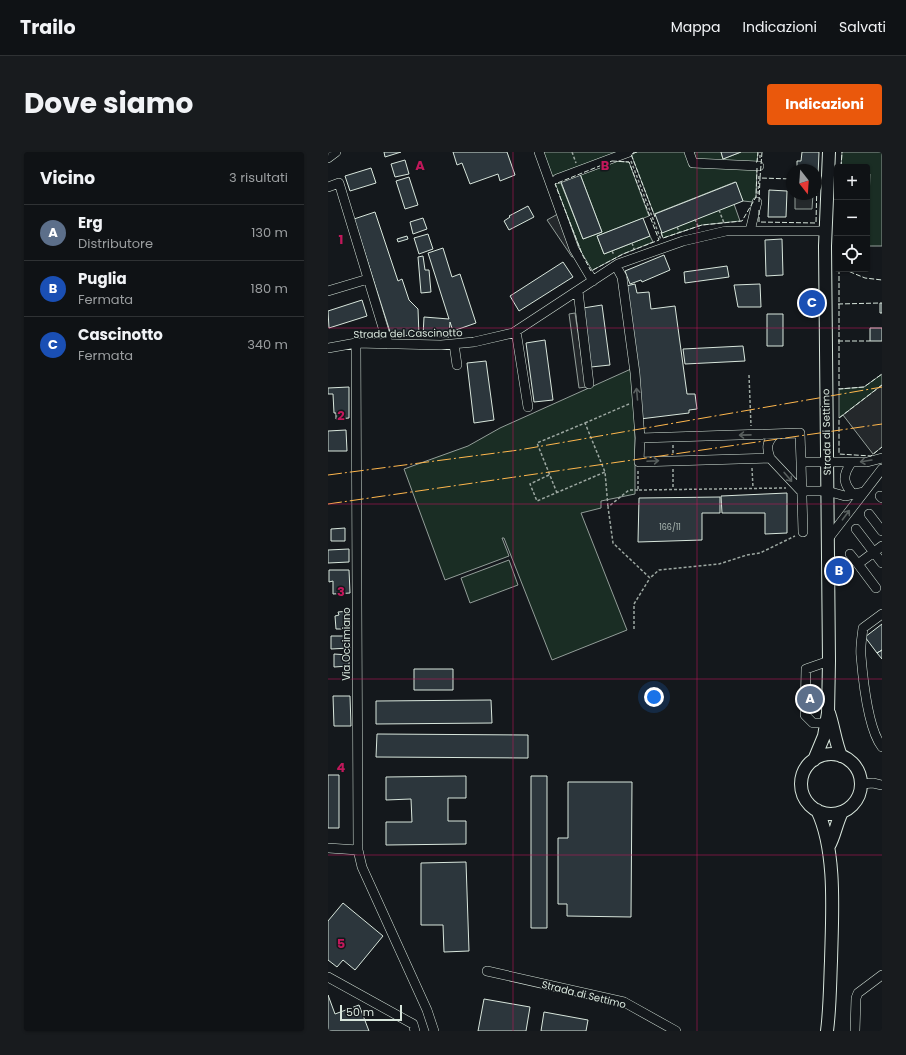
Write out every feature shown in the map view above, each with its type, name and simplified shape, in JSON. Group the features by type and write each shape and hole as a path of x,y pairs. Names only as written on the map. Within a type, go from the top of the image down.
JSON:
{"main road":[{"name":"Strada di Settimo","path":"814,760 824,736 827,718 829,661 826,462 826,231 829,152"},
{"name":"Strada di Settimo","path":"827,718 832,724 834,738 841,756"},
{"path":"817,810 830,814 842,812 856,802 860,793 860,775 855,766 841,756 832,755 814,760 805,770 802,779 802,789 805,799 817,810 823,824 829,846 832,918 827,1031"},
{"path":"829,846 842,812"}],"street":[{"path":"328,158 336,152"},
{"path":"539,152 562,212 561,217 572,244 593,281"},
{"path":"557,179 628,152"},
{"path":"689,152 693,163 759,166"},
{"path":"328,187 339,183 388,344"},
{"path":"750,231 757,202"},
{"name":"Strada del Cascinotto","path":"328,348 356,343 454,344 474,342 516,331 616,266 664,247 701,236 726,231 826,231"},
{"path":"616,266 622,276 637,400 640,438 639,462 770,458"},
{"path":"328,291 368,279"},
{"path":"578,291 589,384"},
{"path":"516,331 528,407"},
{"name":"Via Occimiano","path":"356,343 358,850 362,867 427,1010 434,1031"},
{"path":"454,344 456,365"},
{"path":"640,438 800,433 803,532"},
{"path":"775,434 768,441 767,448 770,458 801,491 827,491 845,496 864,492"},
{"path":"800,462 850,463 867,462 882,458"},
{"path":"850,463 845,471 844,480 847,488 854,495"},
{"path":"828,539 882,468"},
{"path":"869,514 882,531"},
{"path":"856,529 882,563"},
{"path":"858,564 882,546"},
{"path":"850,554 876,588"},
{"path":"882,614 863,628 861,655 868,706 878,742 882,748"},
{"path":"827,718 814,723 805,715 806,669 829,661"},
{"path":"861,784 873,783 882,785"},
{"path":"328,848 358,850"},
{"name":"Strada di Settimo","path":"487,971 624,1002 676,1031"},
{"path":"856,1031 856,998 858,993 882,975"},
{"path":"328,977 413,1024 415,1031"}],"path":[{"path":"572,152 579,171"},
{"path":"628,152 664,247"},
{"path":"757,202 760,152"},
{"path":"719,210 726,231"},
{"path":"695,219 701,236"},
{"path":"557,493 537,444 637,400"},
{"path":"585,423 605,472 613,543 650,578"},
{"path":"638,490 639,462"},
{"path":"550,475 530,484 537,501 605,472"},
{"path":"608,507 629,490 784,487 801,491"},
{"path":"634,629 634,604 650,578 659,570 719,564 747,555 760,553 803,532"}],"green space":[{"path":"543,152 622,152 553,179"},
{"path":"637,152 686,152 692,166 757,168 756,197 753,202 743,201 735,182 654,214 631,154"},
{"path":"691,152 721,152 723,159 741,152 758,152 757,162 695,160"},
{"path":"842,152 882,152 882,246 870,246 870,164 841,164"},
{"path":"612,161 629,162 649,216 597,236 604,254 650,236 653,242 623,254 591,271 582,254 555,184 560,181 583,239 602,232 580,174"},
{"path":"734,204 740,221 702,225 663,238 661,233"},
{"path":"631,369 635,406 635,494 601,501 601,508 581,513 627,630 552,660 504,538 502,538 509,556 445,580 404,469 468,446 500,428"},
{"path":"882,374 882,385 839,418 839,389 864,387"},
{"path":"509,560 518,585 470,603 461,578"}],"shaded area":[{"path":"795,200 813,200 812,209 795,209"},
{"path":"565,210 582,254 572,257 547,220"},
{"path":"575,313 586,387 579,388 569,314"},
{"path":"882,385 882,447 873,454 843,415"}],"building":[{"path":"384,152 401,152 385,157"},
{"path":"453,152 507,152 515,175 500,181 498,174 470,184 462,163 457,165"},
{"path":"721,152 741,152 723,159"},
{"path":"802,152 819,152 818,164 797,164 797,161 801,161"},
{"path":"405,160 409,174 395,177 391,164"},
{"path":"371,168 376,183 350,191 345,176"},
{"path":"580,174 602,232 583,239 561,182"},
{"path":"409,177 418,205 405,209 396,181"},
{"path":"736,182 743,201 662,233 655,214"},
{"path":"769,190 786,191 786,217 768,217"},
{"path":"528,206 534,217 509,230 504,221 510,217 509,216"},
{"path":"375,212 398,281 402,279 409,300 418,309 419,336 391,335 354,219"},
{"path":"423,218 427,229 413,234 410,222"},
{"path":"643,218 650,236 604,254 597,236"},
{"path":"428,234 433,249 419,254 414,238"},
{"path":"407,236 408,239 398,242 397,239"},
{"path":"782,239 783,275 766,276 765,240"},
{"path":"443,248 452,277 460,274 476,323 453,331 450,322 449,337 423,336 424,317 449,319 428,253"},
{"path":"664,255 670,270 642,282 641,280 630,284 625,271"},
{"path":"423,256 425,270 429,270 431,292 421,293 418,257"},
{"path":"563,262 573,277 519,311 510,296"},
{"path":"727,266 729,277 685,283 684,272"},
{"path":"635,284 637,293 649,292 651,309 675,306 687,394 695,394 697,409 689,410 689,413 640,419 626,286"},
{"path":"760,284 761,307 738,307 734,285"},
{"path":"362,300 367,316 329,328 328,311"},
{"path":"880,303 882,303 882,313 880,313"},
{"path":"602,305 610,365 591,367 583,308"},
{"path":"767,314 783,314 783,346 767,346"},
{"path":"870,328 882,328 882,341 870,341"},
{"path":"545,340 553,400 534,402 526,343"},
{"path":"743,346 745,361 685,364 683,349"},
{"path":"486,361 494,420 474,423 467,363"},
{"path":"349,387 349,418 336,419 336,413 334,413 333,394 328,394 328,388"},
{"path":"346,430 347,451 328,451 328,431"},
{"path":"787,493 787,533 765,534 765,513 722,513 721,496"},
{"path":"720,497 720,513 702,513 702,540 638,542 639,498"},
{"path":"345,528 345,541 331,541 331,529"},
{"path":"349,549 349,562 328,563 328,550"},
{"path":"329,570 349,570 350,593 333,594 333,581 329,582"},
{"path":"349,611 350,629 336,629 335,616 339,615 338,612"},
{"path":"882,624 882,650 877,653 865,637"},
{"path":"331,636 349,636 350,648 331,649"},
{"path":"882,650 882,659 877,653"},
{"path":"334,654 349,655 349,666 334,667"},
{"path":"414,669 453,669 453,690 414,690"},
{"path":"333,696 350,696 351,726 334,726"},
{"path":"491,700 492,723 376,724 376,701"},
{"path":"377,734 528,735 528,758 376,757"},
{"path":"328,775 339,775 339,828 328,828"},
{"path":"466,776 466,798 448,798 448,821 466,821 466,844 386,845 386,822 412,822 411,799 386,800 386,777"},
{"path":"531,776 547,776 547,928 531,928"},
{"path":"568,782 632,782 631,917 567,916 567,904 558,904 558,838 568,838"},
{"path":"466,862 469,951 444,952 443,925 421,925 421,863"},
{"path":"343,903 383,936 355,970 343,960 337,967 328,960 328,921"},
{"path":"328,995 335,1014 359,1005 369,1031 328,1031"},
{"path":"484,999 530,1007 526,1031 478,1031"},
{"path":"544,1012 588,1020 586,1031 541,1031"}],"fence":[{"path":"637,152 631,154 655,217"},
{"path":"756,162 758,152"},
{"path":"762,152 760,178 786,179"},
{"path":"841,164 842,152"},
{"path":"612,161 629,162 659,240 623,254 591,271 582,254 555,184 612,161"},
{"path":"661,232 663,238 702,225 742,221 756,197 757,168"},
{"path":"759,202 760,178"},
{"path":"759,210 759,222 816,223 817,200"},
{"path":"839,272 839,389 864,387 882,374"},
{"path":"850,272 865,278 882,280"},
{"path":"838,304 880,303"},
{"path":"838,341 870,341"},
{"path":"882,385 839,418 839,454 871,456 882,447"}],"power":[{"path":"328,475 519,450 882,387"},
{"path":"328,504 882,424"}],"place":[{"name":"Cascinotto","path":"812,303"},
{"name":"Puglia","path":"839,571"},
{"name":"Erg","path":"810,699"}]}
